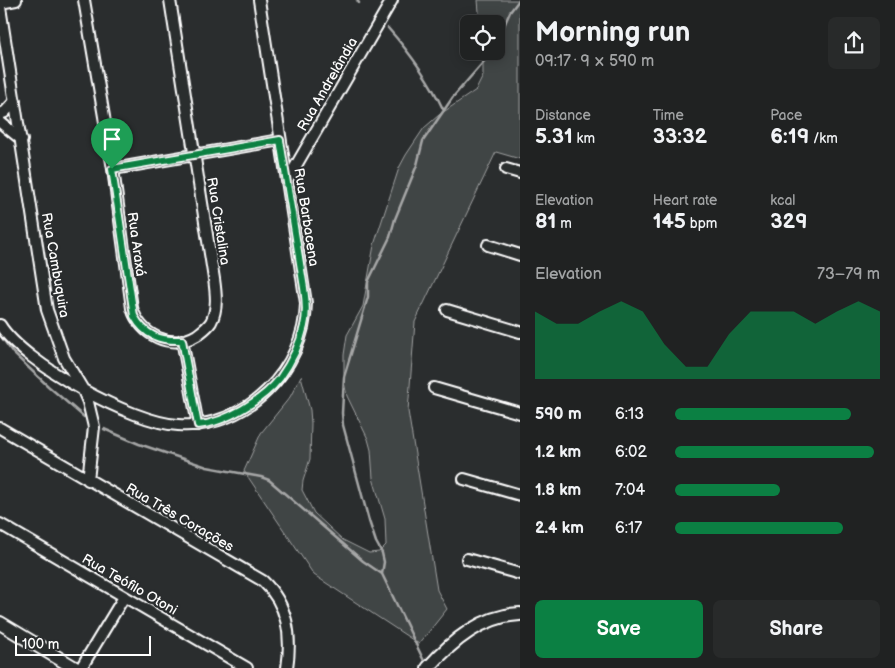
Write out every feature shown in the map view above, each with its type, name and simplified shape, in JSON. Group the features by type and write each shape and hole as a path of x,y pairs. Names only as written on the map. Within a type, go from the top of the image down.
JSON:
{"street":[{"path":"0,3 16,0"},
{"name":"Rua Araxá","path":"84,0 134,316 138,324 157,338 167,341 182,340"},
{"name":"Rua Cristalina","path":"170,0 214,279 216,303 214,314 204,330 182,340"},
{"name":"Rua Barbacena","path":"203,425 237,412 265,393 280,378 299,342 304,326 306,303 259,0"},
{"name":"Rua Andrelândia","path":"287,181 392,0"},
{"name":"Rua Cambuquira","path":"0,7 47,310 64,358 88,402 94,426 88,480"},
{"path":"0,114 5,112 15,101"},
{"path":"0,122 22,140"},
{"path":"112,169 280,140"},
{"path":"506,169 520,173"},
{"path":"488,245 520,255"},
{"path":"447,310 520,332"},
{"path":"0,325 23,351 54,373 82,388 144,418 178,425 203,425 182,340"},
{"path":"434,388 520,413"},
{"name":"Rua Três Corações","path":"0,428 267,584 277,596 286,616 290,644 287,668"},
{"path":"464,479 520,495"},
{"name":"Rua Teófilo Otoni","path":"0,524 247,668"},
{"path":"467,559 520,574"},
{"path":"81,668 124,597"},
{"path":"428,668 442,653 470,630 497,618 520,614"},
{"path":"0,623 75,668"}],"shaded area":[{"path":"478,0 520,0 520,159 496,152 415,322 408,411 437,590 447,609 419,644 314,575 244,471 261,433 290,397 301,376 310,410 311,423 310,459 302,490 314,513 343,540 369,553 379,552 386,545 385,519 373,478 371,450 368,439 347,396 344,382 344,355 347,335 363,306 374,245 399,168 406,155 424,128 439,115 476,90 483,76 483,60 505,60 505,15 479,15"}],"waterway":[{"path":"505,23 510,12 519,0"},
{"path":"388,28 432,87 443,109"},
{"path":"424,661 382,574 384,562 382,553 369,521 343,425 344,377 368,297 368,282 390,237 395,219 417,165 423,141 453,97 485,60"},
{"path":"0,335 13,353 84,417"},
{"path":"104,429 139,444 207,467 269,480 363,561 382,574"}],"route":[{"path":"280,140 304,288 306,316 299,342 280,378 265,393 237,412 208,424 198,425 182,340 167,341 157,338 138,324 132,308 112,169 280,140"}]}
